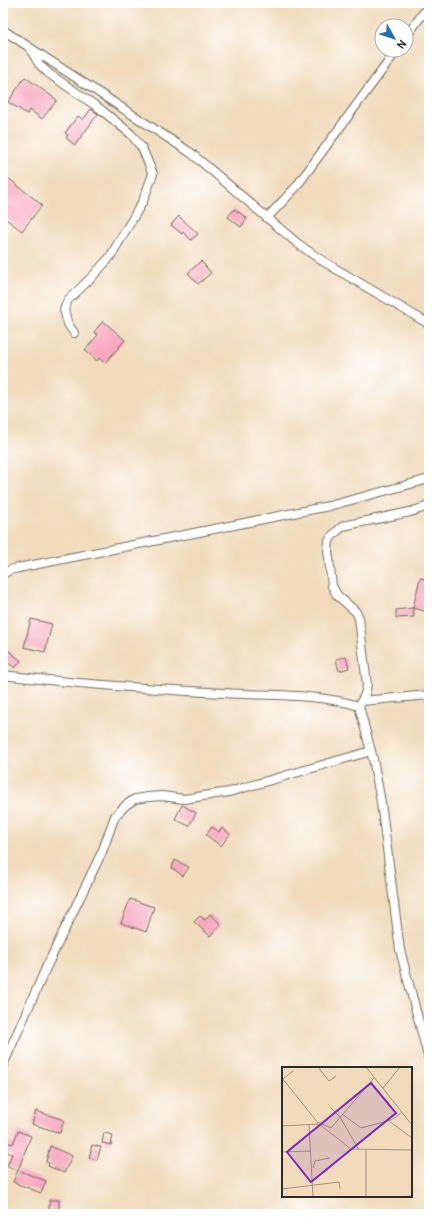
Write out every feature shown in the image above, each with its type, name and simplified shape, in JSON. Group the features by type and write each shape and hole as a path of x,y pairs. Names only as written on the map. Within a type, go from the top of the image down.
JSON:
{"street":[{"path":"414,26 429,5"},
{"path":"3,30 103,97 145,121 191,153 297,244 321,260 429,324"},
{"path":"27,45 39,64 48,73 99,108 131,134 142,148 153,174 143,201 110,257 68,300 64,310 68,324 74,333"},
{"path":"268,218 296,187 391,58"},
{"path":"3,574 18,568 329,506 429,479"},
{"path":"429,506 410,512 342,526 332,535 329,542 332,586 337,595 356,612 359,618 367,685 361,704 381,802 400,950 429,1060"},
{"path":"3,675 53,681 216,693 313,697 361,704 429,695"},
{"path":"3,1065 46,968 102,852 115,816 126,805 135,799 148,797 162,796 184,799 229,792 371,752"}],"building":[{"path":"25,77 57,100 42,119 30,110 27,114 8,102"},
{"path":"91,109 98,114 75,145 66,138 68,135 65,133 78,116 83,120"},
{"path":"3,174 42,205 22,231 3,217"},
{"path":"234,209 247,218 241,227 228,217"},
{"path":"179,216 198,234 191,240 183,232 182,234 171,225"},
{"path":"201,261 211,273 198,284 188,273"},
{"path":"103,321 125,340 105,363 99,358 97,361 85,350 98,335 94,332"},
{"path":"420,578 429,580 429,612 413,608"},
{"path":"413,608 414,617 396,618 396,610"},
{"path":"31,619 52,624 45,652 24,647"},
{"path":"3,646 21,661 15,668 3,659"},
{"path":"346,657 349,668 339,671 336,659"},
{"path":"182,805 196,813 189,826 175,819"},
{"path":"212,827 219,832 222,828 230,834 221,846 206,835"},
{"path":"175,860 189,867 183,876 172,868"},
{"path":"130,899 154,907 146,932 121,923"},
{"path":"210,914 221,924 210,936 194,922 200,916 205,920"},
{"path":"36,1111 64,1120 60,1133 32,1124"},
{"path":"18,1131 31,1136 18,1170 7,1166 12,1154 4,1151 7,1142 13,1144"},
{"path":"104,1133 113,1135 111,1145 102,1143"},
{"path":"92,1145 101,1147 97,1160 89,1158"},
{"path":"50,1146 72,1156 64,1173 48,1166 49,1163 46,1162"},
{"path":"18,1170 46,1181 41,1193 13,1182"},
{"path":"49,1200 59,1200 59,1209 49,1209"}]}
